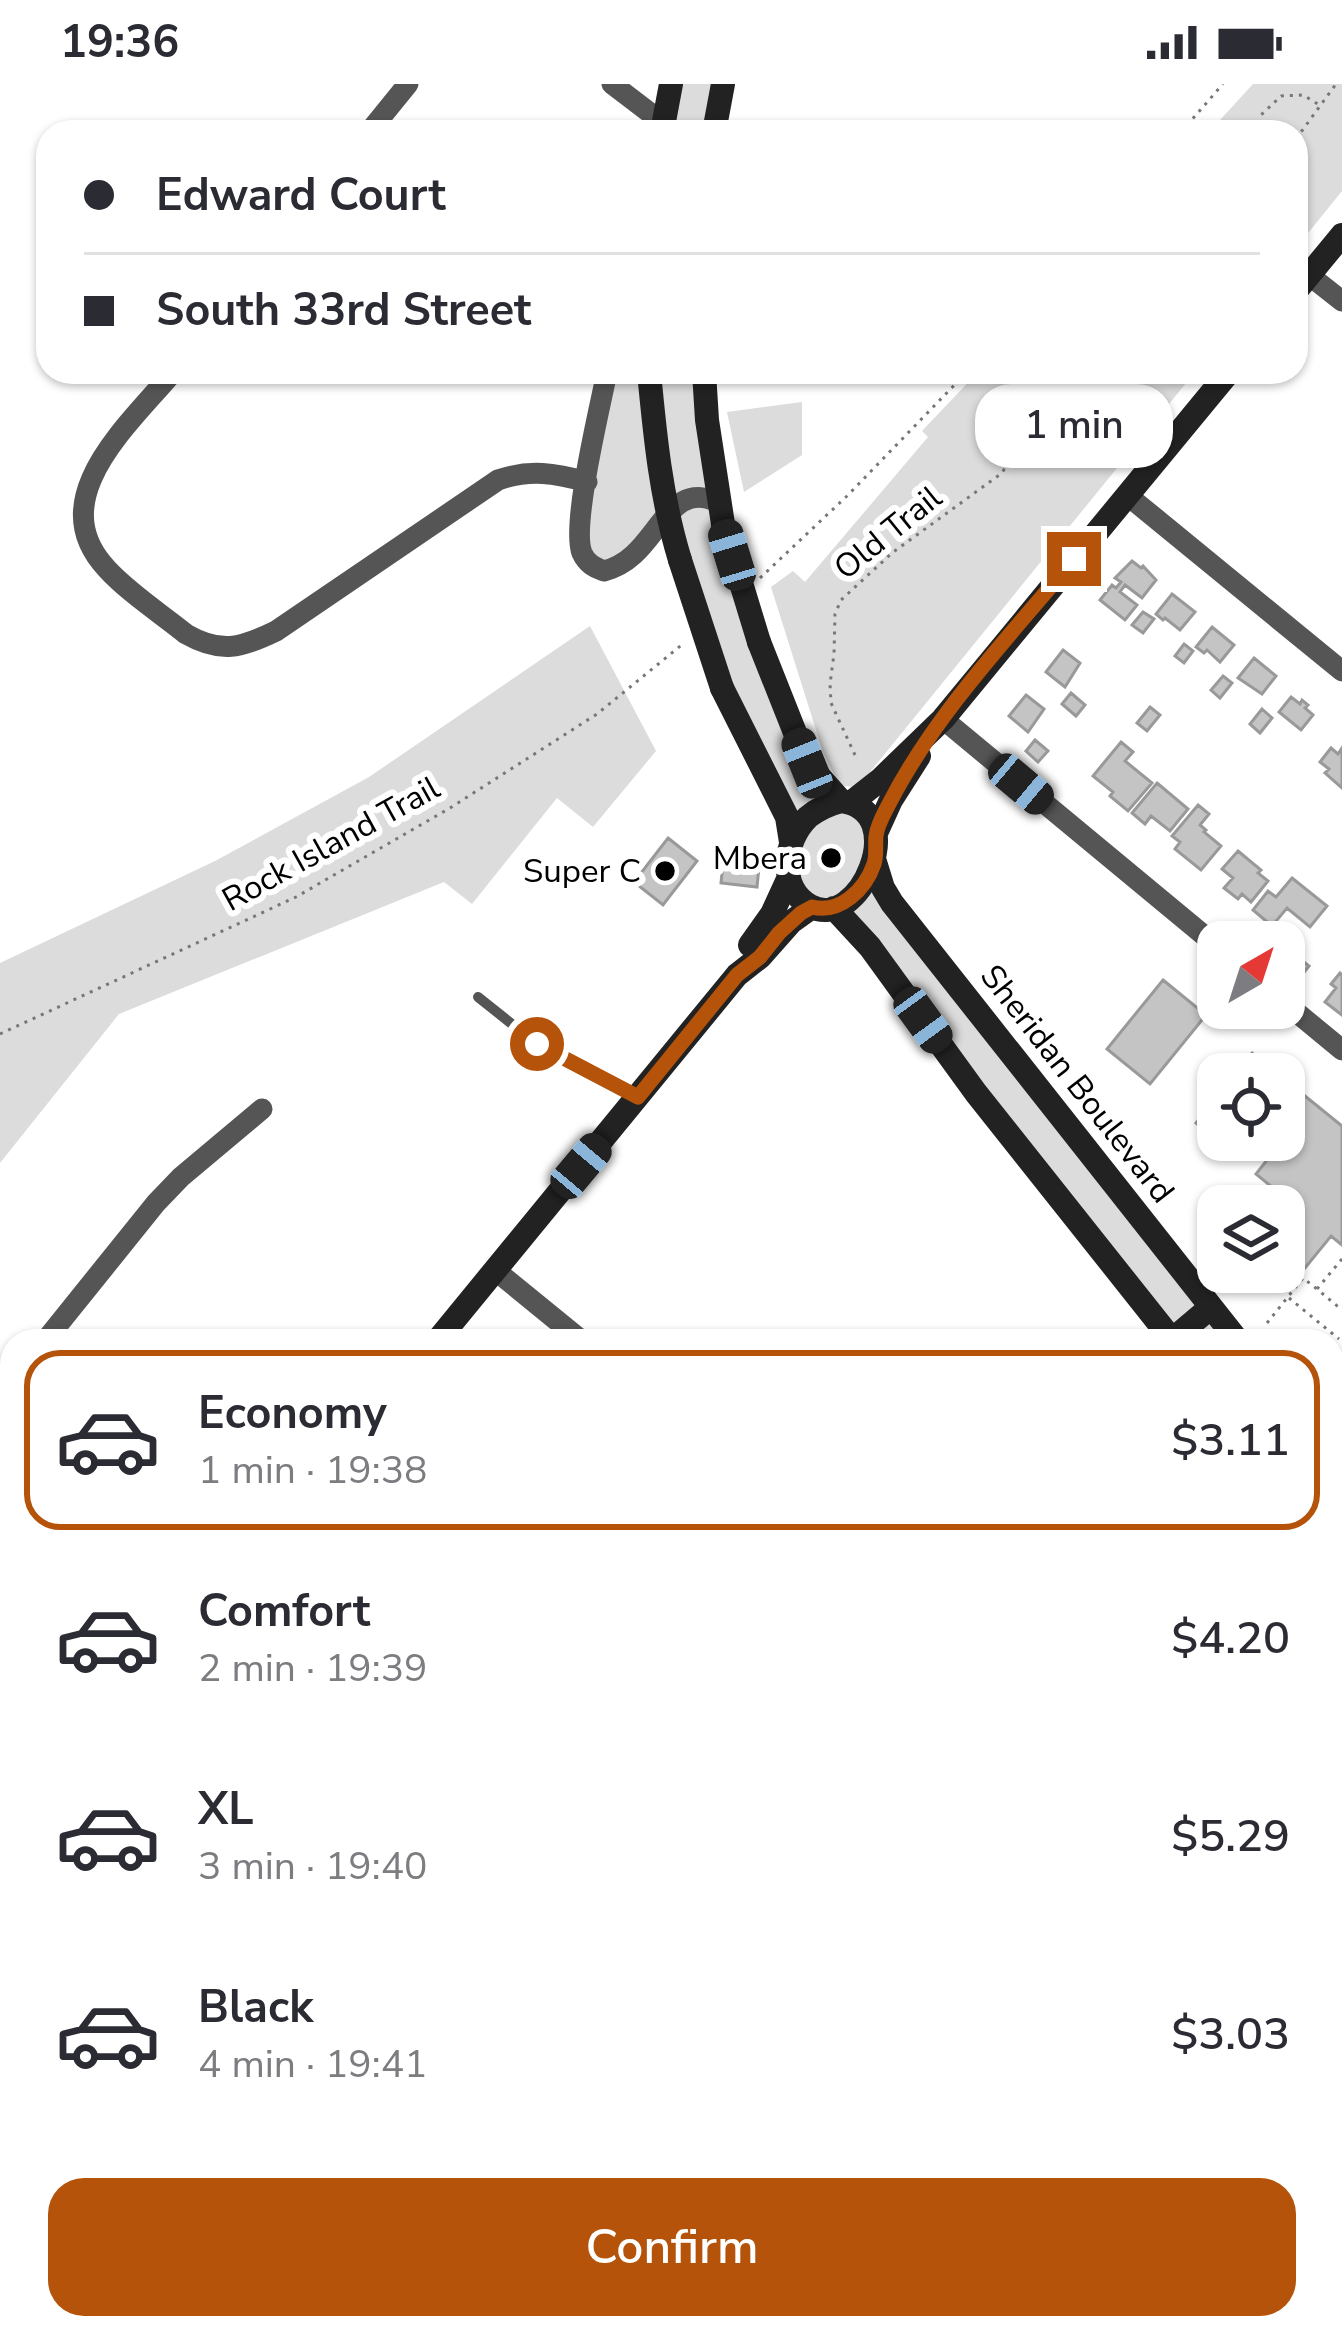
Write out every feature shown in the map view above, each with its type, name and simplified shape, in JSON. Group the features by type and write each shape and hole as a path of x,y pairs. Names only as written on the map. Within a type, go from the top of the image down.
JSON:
{"main road":[{"path":"668,120 671,84"},
{"path":"716,120 724,84"},
{"path":"1308,277 1342,235"},
{"path":"650,384 667,518 722,688 787,817 789,877 795,892 823,907 870,947 976,1093 1163,1329"},
{"path":"705,384 721,513 759,642 807,763 871,821 876,833"},
{"path":"790,842 818,810 846,801 883,778 943,719 1219,384"},
{"path":"447,1329 737,975 801,913 848,900 858,890 875,862 876,833 891,800 943,719"},
{"name":"Sheridan Boulevard","path":"875,862 892,903 1228,1329"},
{"path":"737,975 749,946 783,896 789,877"},
{"path":"1185,1329 1211,1307"}],"street":[{"path":"379,120 408,84"},
{"path":"612,84 655,120"},
{"path":"1308,285 1342,302"},
{"path":"163,384 90,477 83,500 89,540 107,570 186,634 223,648 277,631 498,480 531,472 586,482"},
{"path":"605,384 578,531 585,560 604,571 615,568 642,547 682,502 707,497 721,513"},
{"path":"1126,495 1342,671"},
{"path":"943,719 1197,930"},
{"path":"1305,1019 1342,1050"},
{"path":"55,1329 156,1203 262,1108"},
{"path":"495,1270 567,1329"}],"lane":[{"path":"478,997 537,1044 638,1097"}],"path":[{"path":"1191,120 1223,84"},
{"path":"1308,124 1336,84"},
{"path":"1260,120 1281,96 1303,94 1322,106"},
{"path":"758,581 955,384"},
{"name":"Old Trail","path":"855,755 831,703 835,614 841,600 892,553 1002,473 1045,384"},
{"name":"Rock Island Trail","path":"0,1034 296,897 450,808 581,724 662,660"},
{"path":"1317,1289 1342,1259"},
{"path":"1267,1323 1303,1278 1342,1310"},
{"path":"1288,1297 1327,1329"}],"shaded area":[{"path":"671,84 723,84 716,120 664,120"},
{"path":"1253,84 1342,84 1342,191 1308,233 1308,120 1220,120"},
{"path":"605,384 705,384 716,486 807,763 852,802 875,862 1197,1287 1197,1293 1229,1329 1164,1329 870,947 806,903 791,841 722,688 667,519 604,571 578,531"},
{"path":"967,384 1185,384 866,777 854,787 844,786 823,752 771,587 793,571 805,582 928,437 922,431"},
{"path":"802,402 802,455 744,492 727,412"},
{"path":"590,626 656,751 593,827 557,798 472,904 444,882 119,1014 0,1163 0,963 215,861 369,777"}],"building":[{"path":"1132,561 1156,580 1142,598 1125,585 1120,592 1137,605 1125,620 1100,600 1121,582 1115,578"},
{"path":"1172,594 1195,612 1180,630 1156,614"},
{"path":"1143,612 1154,619 1143,633 1132,625"},
{"path":"1212,627 1234,645 1220,662 1196,647"},
{"path":"1184,644 1193,651 1184,663 1175,656"},
{"path":"1063,650 1080,663 1065,687 1046,672"},
{"path":"1254,658 1276,676 1262,694 1238,678"},
{"path":"1223,676 1232,683 1220,698 1211,690"},
{"path":"1071,693 1085,705 1076,716 1062,704"},
{"path":"1026,695 1044,709 1028,732 1009,716"},
{"path":"1291,697 1300,704 1302,700 1313,715 1301,730 1279,712"},
{"path":"1150,707 1160,715 1147,731 1137,723"},
{"path":"1262,709 1272,718 1260,733 1250,724"},
{"path":"1035,740 1048,751 1038,762 1026,751"},
{"path":"1121,742 1133,752 1125,761 1152,783 1128,811 1093,776"},
{"path":"1331,748 1338,754 1342,748 1342,788 1320,762"},
{"path":"1157,783 1188,809 1170,831 1151,816 1145,824 1132,813"},
{"path":"1198,805 1209,814 1200,825 1221,846 1201,870 1175,849 1180,842 1172,836"},
{"name":"Super C","path":"668,838 697,861 663,905 634,882"},
{"path":"1238,851 1268,881 1251,902 1224,888 1233,878 1222,869"},
{"path":"723,863 759,867 757,887 721,883"},
{"path":"1292,878 1327,906 1310,927 1287,908 1276,921 1266,921 1253,910 1268,891 1276,897"},
{"path":"1342,975 1342,1015 1325,1002"},
{"path":"1163,980 1197,1008 1197,1026 1150,1084 1107,1049"},
{"path":"1305,1096 1342,1126 1342,1245 1331,1236 1305,1268 1305,1185 1269,1185 1256,1174 1266,1161 1305,1161"}],"place":[{"name":"Mbera","path":"831,858"},
{"name":"Super C","path":"665,871"}],"route":[{"path":"537,1044 638,1097 737,975 779,933 812,907 834,908 858,890 875,862 876,833 891,800 943,719 1074,559"}]}
